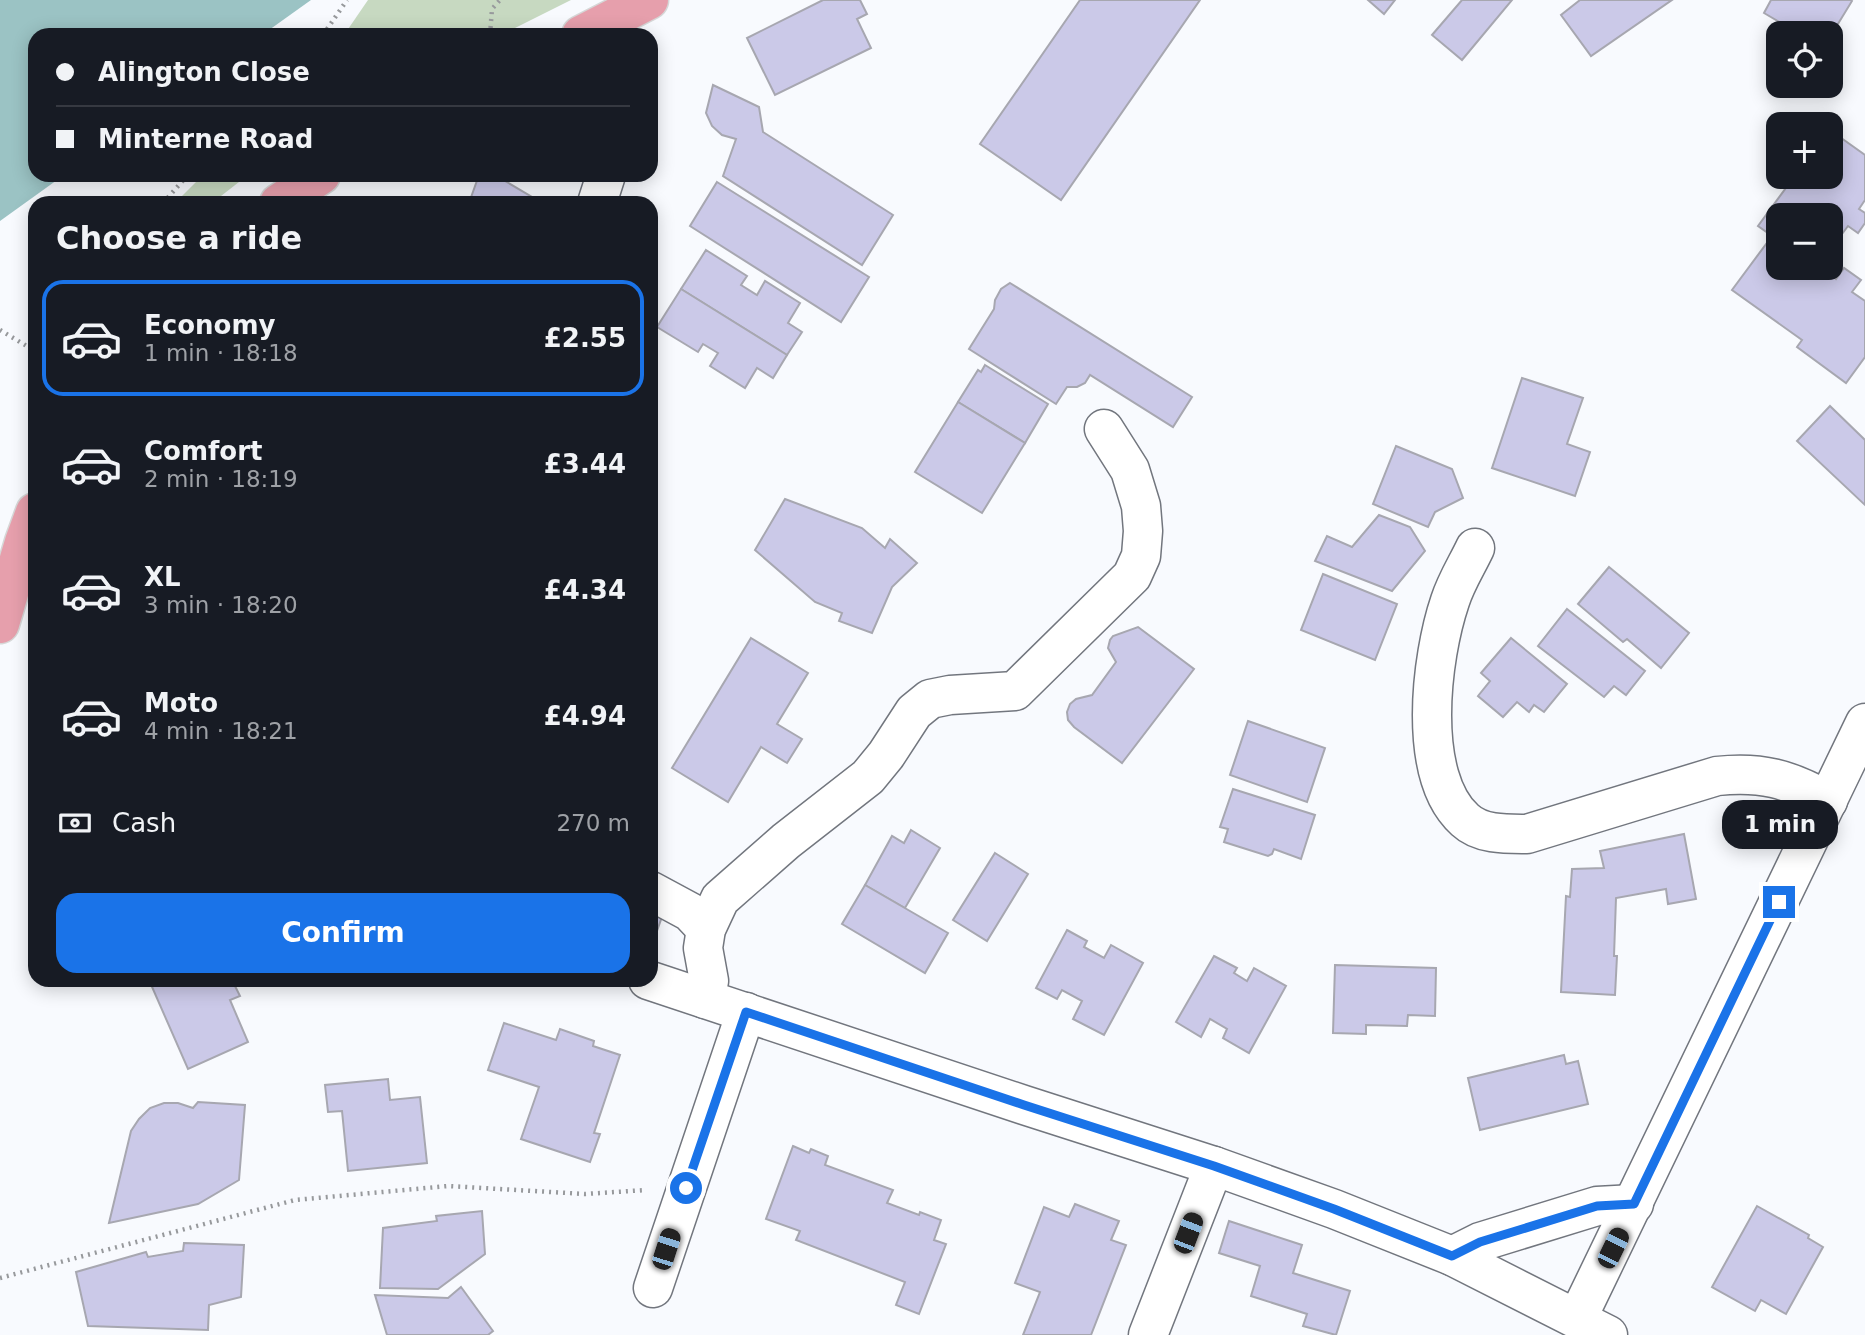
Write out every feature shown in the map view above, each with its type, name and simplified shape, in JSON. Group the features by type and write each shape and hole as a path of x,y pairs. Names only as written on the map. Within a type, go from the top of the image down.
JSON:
{"main road":[{"path":"607,28 649,0"},
{"path":"290,196 310,182"},
{"path":"0,624 28,531"}],"street":[{"path":"705,999 709,981 703,948 706,929 720,899 746,874 868,777 914,712 930,699 1015,691 1132,576 1141,556 1141,506 1130,470 1104,429"},
{"path":"1475,548 1450,598 1436,650 1432,708 1434,753 1446,795 1466,822 1495,833 1527,834 1717,776 1743,774 1788,781 1828,801"},
{"path":"658,983 1214,1166 1334,1209 1452,1256 1593,1327 1634,1204 1865,723"},
{"path":"658,895 690,912 706,929"},
{"path":"653,1288 746,1012"},
{"path":"1149,1335 1214,1166"},
{"path":"1452,1256 1480,1242 1597,1206 1634,1204"}],"path":[{"path":"328,28 347,0"},
{"path":"491,28 492,9 500,0"},
{"path":"169,196 182,182"},
{"path":"0,330 28,347"},
{"path":"0,1278 295,1200 447,1186 585,1194 686,1188"}],"green space":[{"path":"368,0 571,0 515,28 349,28"},
{"path":"196,182 239,182 221,196 182,196"}],"water":[{"path":"0,0 311,0 272,28 28,28 28,182 54,182 35,196 28,196 28,201 0,221"}],"building":[{"path":"823,0 860,0 867,14 857,19 871,48 775,95 747,38"},
{"path":"1080,0 1200,0 1061,200 980,144"},
{"path":"1368,0 1395,0 1384,14"},
{"path":"1462,0 1512,0 1462,60 1432,35"},
{"path":"1580,0 1672,0 1591,56 1561,15"},
{"path":"1771,0 1852,1 1840,21 1778,21 1764,13"},
{"path":"713,85 759,107 763,132 893,215 862,265 723,176 736,139 722,135 712,126 706,113"},
{"path":"1843,139 1865,155 1865,200 1859,209 1865,213 1865,223 1858,233 1848,226 1843,233 1843,203 1775,203 1785,189 1843,189"},
{"path":"476,182 507,182 530,196 472,196"},
{"path":"717,182 869,277 841,322 690,226"},
{"path":"1766,215 1766,232 1758,226"},
{"path":"1766,244 1766,280 1843,280 1844,268 1861,280 1852,292 1865,301 1865,357 1846,383 1797,347 1802,340 1732,290"},
{"path":"706,250 747,276 741,285 757,295 765,281 800,303 788,323 802,332 787,355 681,289"},
{"path":"1010,283 1192,397 1173,427 1090,375 1085,383 1077,387 1067,387 1056,404 969,349 994,309 1001,289"},
{"path":"681,289 787,355 773,378 757,368 745,388 710,366 718,353 703,344 698,352 658,325"},
{"path":"985,365 1048,404 1025,443 958,402 978,370 981,372"},
{"path":"1522,378 1583,398 1567,444 1590,452 1575,496 1492,468"},
{"path":"958,402 1025,443 982,513 915,472"},
{"path":"1830,406 1865,440 1865,505 1797,441"},
{"path":"1396,446 1452,469 1463,498 1435,512 1428,527 1373,504"},
{"path":"785,499 862,528 885,548 890,539 917,563 892,587 872,633 839,621 842,613 815,602 755,550"},
{"path":"1379,515 1410,527 1425,551 1392,591 1315,561 1327,536 1352,547"},
{"path":"1609,567 1689,633 1661,668 1627,639 1623,642 1578,604"},
{"path":"1323,574 1397,604 1375,660 1301,630"},
{"path":"1567,609 1645,671 1626,695 1614,686 1604,697 1538,646"},
{"path":"1138,627 1194,669 1122,763 1074,727 1068,720 1067,712 1076,699 1092,695 1116,662 1108,648 1113,636"},
{"path":"751,638 808,673 777,724 802,739 787,763 761,747 728,802 672,768"},
{"path":"1511,638 1567,684 1544,712 1534,705 1529,712 1517,702 1503,717 1478,696 1490,681 1481,673"},
{"path":"1248,721 1325,748 1307,802 1230,775"},
{"path":"1233,789 1315,815 1301,859 1274,849 1268,856 1224,842 1228,829 1220,827"},
{"path":"911,830 940,848 905,908 865,885 892,836 904,843"},
{"path":"1684,834 1696,899 1668,904 1666,889 1616,898 1615,995 1561,992 1566,896 1570,897 1572,869 1604,868 1600,851"},
{"path":"995,853 1028,874 987,941 953,920"},
{"path":"865,885 948,933 925,973 842,924"},
{"path":"658,909 664,911 658,928"},
{"path":"1067,930 1087,941 1084,947 1104,958 1111,945 1143,963 1104,1035 1073,1019 1082,1001 1062,990 1057,999 1036,988"},
{"path":"1214,956 1237,968 1234,973 1247,981 1254,968 1286,986 1249,1053 1223,1038 1227,1029 1210,1019 1201,1037 1176,1022"},
{"path":"1335,965 1436,968 1435,1016 1408,1015 1407,1026 1366,1025 1366,1034 1333,1033"},
{"path":"152,987 236,987 240,996 230,1000 248,1042 188,1069"},
{"path":"504,1023 556,1040 560,1029 594,1041 593,1046 620,1055 594,1133 600,1134 590,1162 521,1139 539,1087 488,1070"},
{"path":"1564,1055 1566,1064 1578,1061 1588,1104 1480,1130 1468,1078"},
{"path":"388,1079 390,1100 420,1097 427,1163 348,1171 342,1111 328,1112 325,1085"},
{"path":"198,1102 245,1105 239,1180 198,1204 109,1223 131,1131 139,1119 150,1108 164,1103 178,1103 193,1108"},
{"path":"793,1146 809,1153 811,1149 828,1156 825,1165 893,1190 887,1203 941,1220 934,1240 946,1244 919,1314 896,1305 905,1282 796,1240 800,1231 766,1219"},
{"path":"1075,1204 1119,1221 1111,1240 1126,1245 1091,1335 1023,1335 1040,1292 1015,1283 1044,1207 1069,1217"},
{"path":"1757,1206 1809,1235 1808,1238 1823,1247 1786,1314 1761,1300 1755,1311 1712,1287"},
{"path":"482,1211 485,1254 438,1289 380,1288 383,1228 437,1221 436,1216"},
{"path":"1229,1221 1302,1245 1293,1273 1350,1291 1336,1335 1303,1326 1307,1314 1251,1296 1260,1266 1219,1253"},
{"path":"184,1243 244,1245 241,1297 209,1305 208,1330 88,1326 76,1272 146,1252 148,1257 183,1251"},
{"path":"461,1287 493,1331 488,1335 387,1335 375,1295 448,1298"}],"route":[{"path":"686,1188 746,1012 1214,1166 1334,1209 1452,1256 1480,1242 1597,1206 1634,1204 1779,902"}]}
